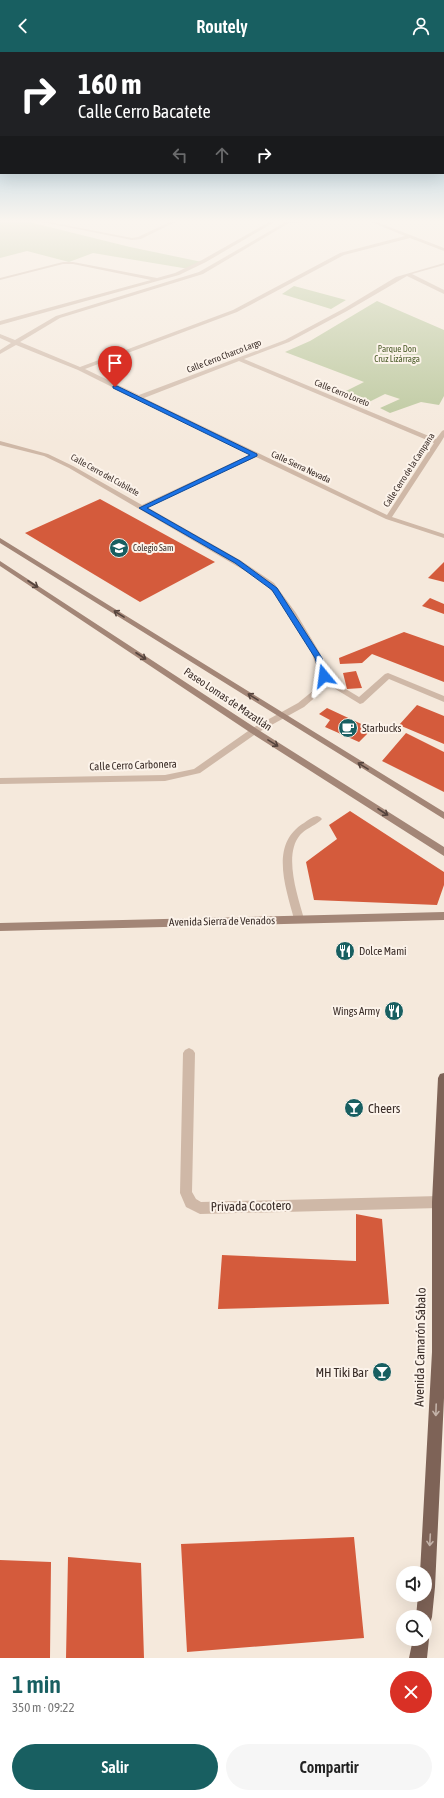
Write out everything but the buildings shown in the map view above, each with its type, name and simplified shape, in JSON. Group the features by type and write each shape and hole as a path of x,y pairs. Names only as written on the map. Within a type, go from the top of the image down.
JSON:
{"main road":[{"name":"Avenida Camarón Sábalo","path":"425,1610 429,1565 438,1352 439,1202 444,1078"},
{"path":"418,1658 420,1646"}],"street":[{"path":"0,323 99,296"},
{"path":"0,352 58,317 129,296"},
{"path":"80,370 236,311 264,296"},
{"name":"Calle Cerro Charco Largo","path":"137,398 293,338 368,296"},
{"name":"Calle Sierra Nevada","path":"0,336 80,370 388,518 444,536"},
{"name":"Calle Cerro Loreto","path":"240,359 438,442"},
{"name":"Calle Cerro de la Campana","path":"388,518 444,432"},
{"name":"Calle Cerro del Cubilete","path":"0,443 46,455 70,467 237,562 274,589 319,658 323,678"},
{"path":"142,508 255,455"},
{"name":"Paseo Lomas de Mazatlán","path":"0,540 444,816"},
{"name":"Paseo Lomas de Mazatlán","path":"0,563 254,731 356,794 444,852"},
{"path":"323,678 360,701 388,676 444,699"},
{"path":"254,731 301,705 323,687 323,678"},
{"name":"Calle Cerro Carbonera","path":"0,781 165,778 184,775 197,771 254,731"},
{"path":"299,919 290,881 288,853 295,834 317,819"},
{"name":"Avenida Sierra de Venados","path":"0,927 444,916"},
{"name":"Privada Cocotero","path":"189,1053 186,1193 191,1203 200,1208 439,1202"}],"green space":[{"path":"288,296 331,296 346,300 331,309"},
{"name":"Parque Don Cruz Lizárraga","path":"377,301 444,330 444,396 439,405 421,402 390,413 380,408 400,399 385,394 367,403 340,394 364,382 285,352 310,341"}],"place":[{"name":"Colegio Sam","path":"119,548"},
{"name":"Starbucks","path":"348,728"},
{"name":"Dolce Mami","path":"345,951"},
{"name":"Wings Army","path":"394,1011"},
{"name":"Cheers","path":"354,1108"},
{"name":"MH Tiki Bar","path":"382,1372"}],"route":[{"path":"115,387 255,455 142,508 237,562 258,575 274,589 319,658 324,676"}]}
